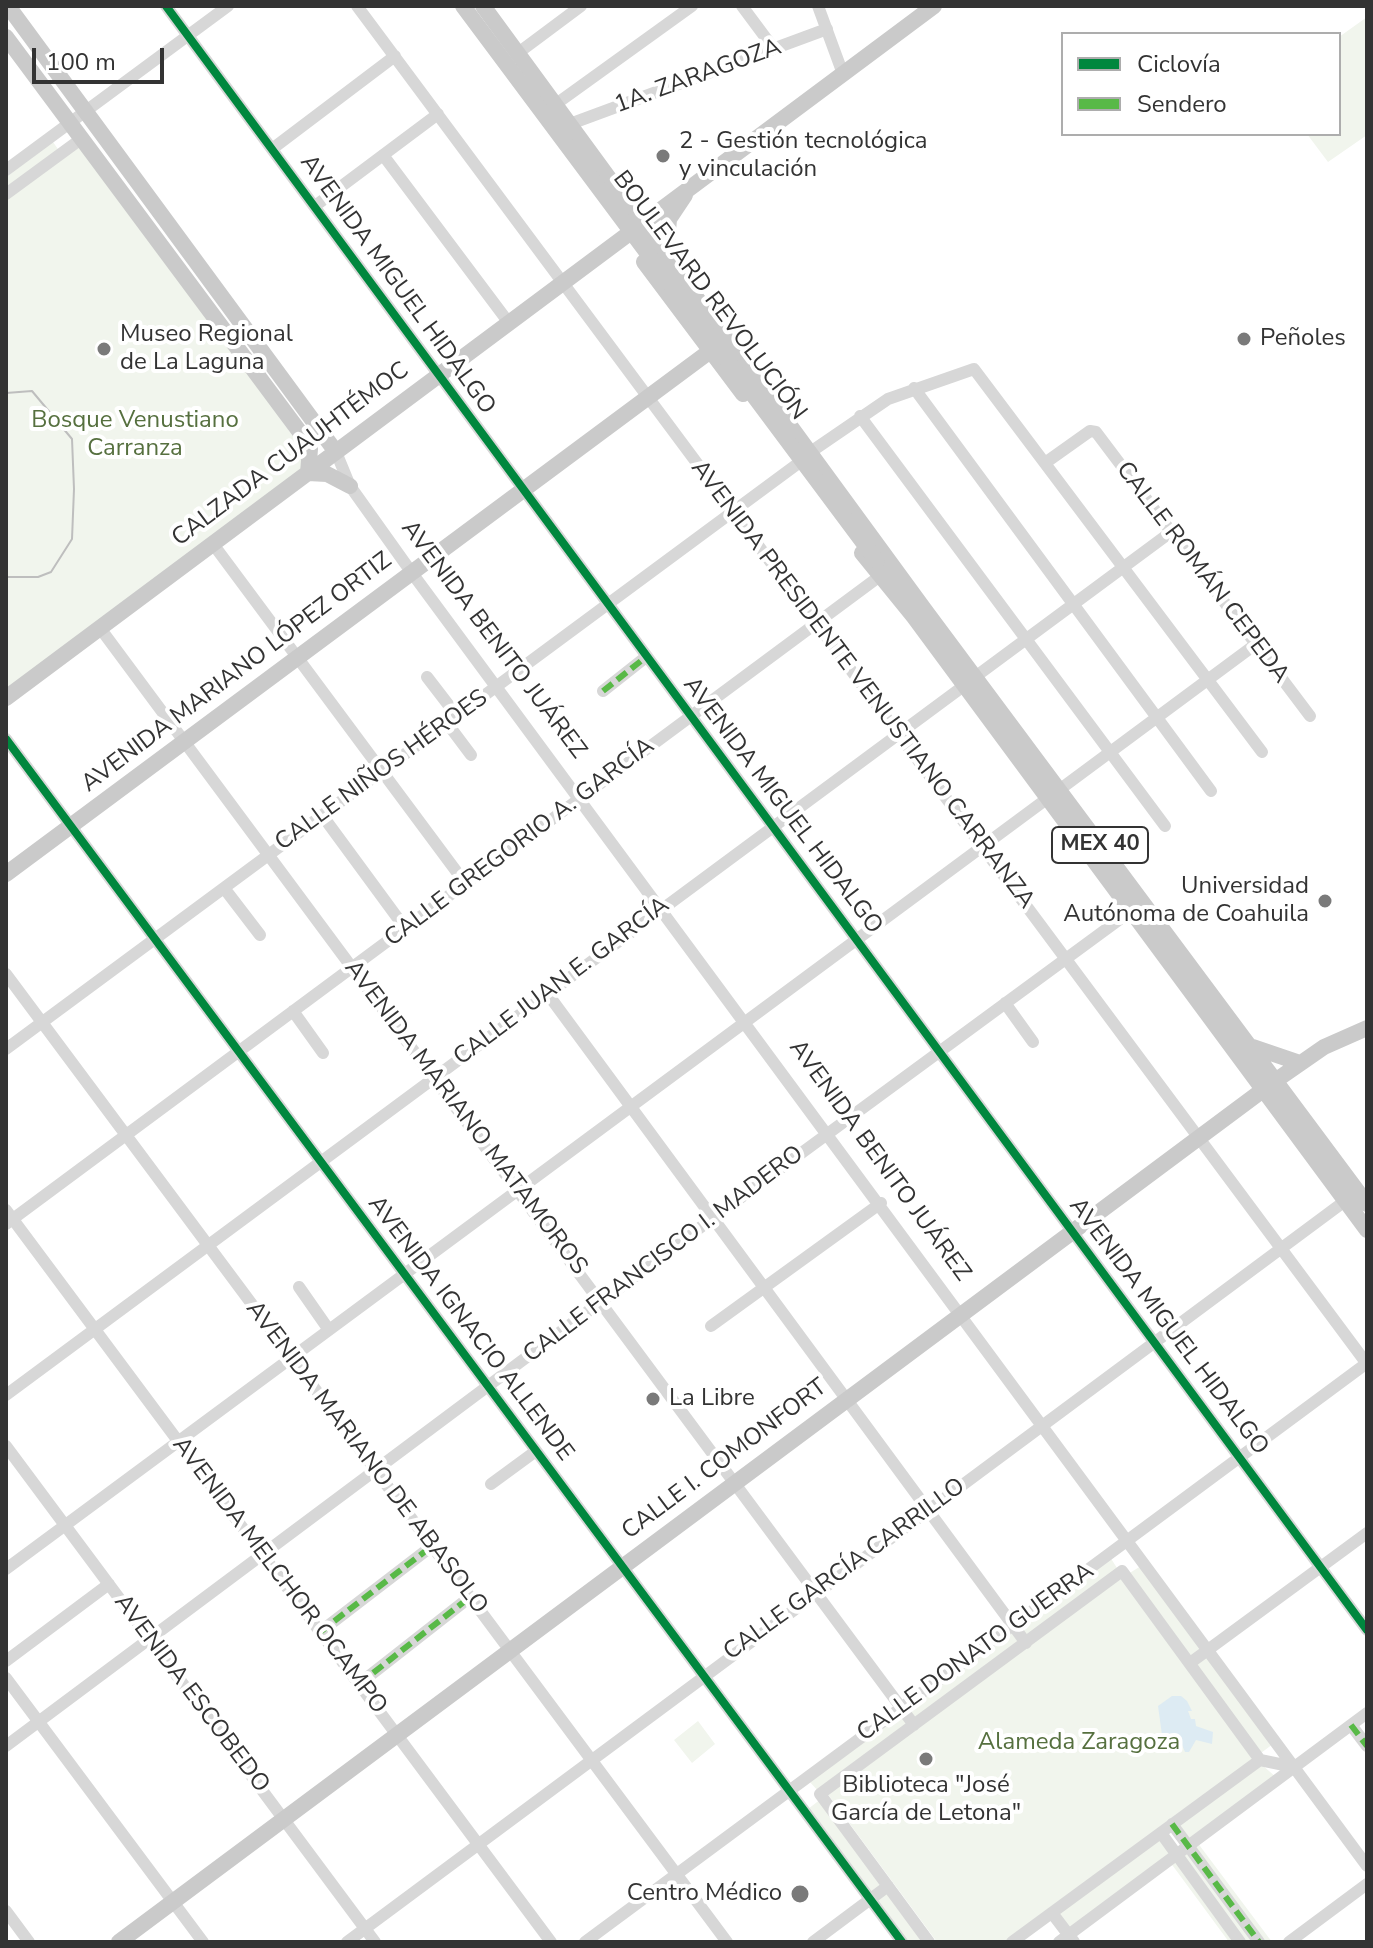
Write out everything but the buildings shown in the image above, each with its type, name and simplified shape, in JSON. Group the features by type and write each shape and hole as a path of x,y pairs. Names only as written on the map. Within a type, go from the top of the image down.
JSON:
{"main road":[{"name":"AVENIDA BENITO JUÁREZ","path":"8,6 336,452"},
{"path":"455,6 710,352 796,465 880,565"},
{"name":"BOULEVARD REVOLUCIÓN","path":"463,6 970,681"},
{"name":"BOULEVARD REVOLUCIÓN","path":"471,6 880,565"},
{"name":"BOULEVARD REVOLUCIÓN","path":"483,6 812,451 919,613"},
{"name":"CALZADA CUAUHTÉMOC","path":"6,698 673,198 685,195 804,97 843,74 934,6"},
{"path":"6,36 305,439 310,449 308,473 327,474 350,486"},
{"path":"579,173 589,171 596,160"},
{"path":"666,255 669,219 685,195"},
{"path":"196,292 211,282"},
{"name":"AVENIDA MARIANO LÓPEZ ORTIZ","path":"6,874 728,338"},
{"name":"MEX 40","path":"970,681 1053,794 1249,1045 1269,1085 1367,1230"},
{"name":"MEX 40","path":"1053,794 1131,911 1367,1204"},
{"name":"CALLE I. COMONFORT","path":"119,1942 1269,1085 1324,1047 1367,1028"},
{"path":"1249,1045 1300,1063"}],"street":[{"name":"AVENIDA MIGUEL HIDALGO","path":"166,6 1367,1630"},
{"path":"6,170 228,6"},
{"name":"AVENIDA PRESIDENTE VENUSTIANO CARRANZA","path":"357,6 1367,1364"},
{"path":"518,53 581,6"},
{"path":"556,104 692,6"},
{"path":"742,6 774,49"},
{"path":"818,6 843,74"},
{"path":"6,36 22,25"},
{"name":"1A. ZARAGOZA","path":"570,124 827,29"},
{"path":"272,149 395,56"},
{"path":"315,206 438,114"},
{"path":"6,194 81,139"},
{"path":"383,155 509,323"},
{"path":"812,451 860,416 914,388 974,369 1262,752"},
{"path":"914,388 1211,791"},
{"path":"860,416 1165,826"},
{"name":"CALLE ROMÁN CEPEDA","path":"1045,463 1094,430 1310,716"},
{"name":"AVENIDA BENITO JUÁREZ","path":"336,452 350,486 412,573 881,1203 1367,1866"},
{"name":"CALLE NIÑOS HÉROES","path":"6,1049 796,465"},
{"name":"CALLE JUAN E. GARCÍA","path":"6,1395 1171,532"},
{"path":"213,544 465,883"},
{"name":"CALLE GREGORIO A. GARCÍA","path":"8,1218 126,1135 691,717 816,623 880,565"},
{"name":"AVENIDA MARIANO MATAMOROS","path":"100,628 914,1725"},
{"path":"6,1569 1256,644"},
{"path":"603,691 646,657"},
{"path":"427,677 471,755"},
{"name":"AVENIDA IGNACIO ALLENDE","path":"6,739 902,1942"},
{"path":"322,815 405,928"},
{"path":"224,888 260,935"},
{"name":"CALLE FRANCISCO I. MADERO","path":"6,1746 713,1218 1131,911"},
{"name":"AVENIDA MARIANO DE ABASOLO","path":"6,974 727,1942"},
{"path":"547,993 1026,1643"},
{"path":"1005,1003 1033,1042"},
{"path":"293,1011 323,1053"},
{"name":"CALLE GARCÍA CARRILLO","path":"347,1942 1345,1201"},
{"path":"711,1326 881,1203"},
{"name":"AVENIDA MELCHOR OCAMPO","path":"8,1218 95,1329 551,1942"},
{"path":"299,1287 329,1330"},
{"name":"CALLE DONATO GUERRA","path":"585,1942 1367,1364"},
{"name":"AVENIDA ESCOBEDO","path":"6,1446 375,1942"},
{"path":"491,1484 536,1451"},
{"path":"1190,1663 1367,1533"},
{"path":"1122,1571 1128,1541"},
{"path":"320,1632 432,1546"},
{"name":"CALLE DONATO GUERRA","path":"820,1794 1122,1571 1260,1760"},
{"path":"6,1661 109,1584"},
{"path":"359,1684 470,1597"},
{"path":"6,1678 203,1942"},
{"path":"1052,1913 1067,1940 1175,1854 1367,1713"},
{"path":"1351,1725 1367,1746"},
{"path":"1012,1942 1260,1760 1294,1767"},
{"path":"789,1791 820,1794 929,1942"},
{"path":"1172,1824 1259,1942"},
{"path":"1161,1833 1240,1942"},
{"path":"1289,1942 1367,1884"},
{"path":"813,1942 888,1886"},
{"path":"7,1914 29,1942"}],"green space":[{"path":"1367,17 1367,135 1328,162 1308,136 1341,136 1341,36"},
{"name":"Bosque Venustiano Carranza","path":"80,138 302,449 301,474 6,693 6,177 53,142 60,152"},
{"name":"Alameda Zaragoza","path":"1110,1557 1117,1568 1128,1574 1141,1566 1273,1744 1008,1942 937,1942 824,1789 819,1792 808,1780"},
{"path":"698,1721 715,1744 692,1763 674,1740"},
{"path":"1261,1764 1277,1778 1184,1846 1171,1828"},
{"path":"821,1799 925,1942 905,1942 808,1809"},
{"path":"1159,1837 1171,1854 1070,1931 1057,1913"},
{"path":"1197,1842 1272,1942 1229,1942 1170,1862"}],"shaded area":[{"path":"1172,1696 1181,1696 1187,1701 1192,1711 1188,1711 1191,1719 1195,1719 1196,1726 1213,1732 1212,1744 1196,1740 1189,1752 1185,1752 1182,1745 1162,1735 1158,1706"}],"tram line":[{"path":"6,393 32,391 72,439 74,489 72,539 51,572 38,577 6,577"}],"marked path":[{"path":"603,691 646,657"},
{"path":"320,1632 432,1546"},
{"path":"359,1684 470,1597"},
{"path":"1351,1725 1367,1746"},
{"path":"1172,1824 1259,1942"}],"cycle path":[{"path":"166,6 1367,1630"},
{"path":"6,739 902,1942"}],"place":[{"name":"2 - Gestión tecnológica y vinculación","path":"663,156"},
{"name":"Peñoles","path":"1244,339"},
{"name":"Museo Regional de La Laguna","path":"104,349"},
{"name":"Universidad Autónoma de Coahuila","path":"1325,901"},
{"name":"La Libre","path":"653,1399"},
{"name":"Biblioteca \"José García de Letona\"","path":"926,1759"},
{"name":"Centro Médico","path":"800,1894"}]}
